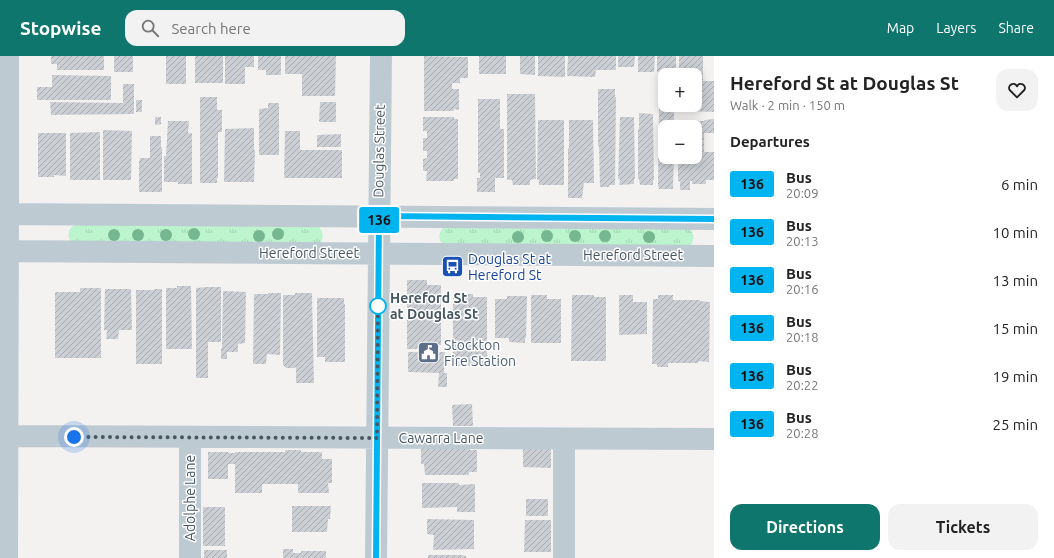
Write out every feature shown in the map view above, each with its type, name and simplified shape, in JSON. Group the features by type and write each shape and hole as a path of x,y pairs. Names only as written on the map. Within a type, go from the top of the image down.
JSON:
{"street":[{"path":"6,558 4,436 4,214 8,56"},
{"name":"Douglas Street","path":"376,558 381,56"},
{"path":"4,214 714,219"},
{"name":"Hereford Street","path":"4,251 714,256"},
{"name":"Cawarra Lane","path":"4,436 714,439"},
{"name":"Adolphe Lane","path":"190,437 190,558"},
{"path":"564,439 564,558"}],"green space":[{"path":"76,224 319,227 323,236 319,244 72,243 69,238 69,232"},
{"path":"443,228 690,229 694,238 689,247 443,245 439,236"}],"building":[{"path":"51,56 104,56 104,70 57,70 57,64 51,64"},
{"path":"114,56 133,56 133,72 114,72"},
{"path":"166,56 186,56 186,84 166,84"},
{"path":"195,56 223,56 223,83 195,83"},
{"path":"225,56 254,56 254,67 245,67 245,84 225,84"},
{"path":"258,56 281,56 281,75 266,75 266,70 258,70"},
{"path":"285,56 336,56 335,96 302,96 302,74 285,74"},
{"path":"424,56 468,57 468,78 460,78 460,83 452,83 452,89 459,89 459,110 424,111"},
{"path":"479,56 506,56 506,74 479,74"},
{"path":"520,56 535,56 535,75 520,74"},
{"path":"538,56 565,56 565,77 538,76"},
{"path":"568,56 616,56 616,70 596,70 595,77 567,76"},
{"path":"618,56 635,56 634,67 618,67"},
{"path":"638,56 655,56 654,72 638,72"},
{"path":"657,56 676,56 676,68 658,68 657,72"},
{"path":"679,56 703,56 703,81 714,81 714,112 702,112 702,68 679,68"},
{"path":"52,75 111,76 111,100 37,100 37,87 52,87"},
{"path":"123,84 134,84 134,114 51,115 50,102 123,103"},
{"path":"598,89 615,89 616,97 615,185 609,185 609,187 600,187"},
{"path":"507,94 535,94 536,179 530,180 530,185 513,185 512,180 507,180"},
{"path":"200,97 217,97 217,110 222,110 222,132 218,132 217,183 200,183"},
{"path":"478,99 500,99 500,129 504,129 504,178 495,178 495,192 477,192 477,178 480,178 480,173 478,173"},
{"path":"136,100 142,100 142,112 136,112"},
{"path":"320,102 336,102 336,122 319,122"},
{"path":"268,103 279,103 279,155 259,155 259,109 268,108"},
{"path":"659,112 674,112 674,120 659,120"},
{"path":"639,113 653,114 653,185 640,185 638,179"},
{"path":"155,117 161,117 161,124 155,125"},
{"path":"423,117 454,117 454,119 458,119 458,179 454,179 454,181 426,181 427,171 423,171 423,159 427,158 427,151 423,151 423,138 427,138 427,131 423,131"},
{"path":"620,117 634,117 634,184 619,185"},
{"path":"714,119 714,133 704,133 704,152 714,152 714,180 706,180 706,184 692,184 692,181 690,181 690,190 680,190 680,182 678,181 678,164 702,164 702,121"},
{"path":"538,120 564,120 564,185 539,185 539,180 537,180"},
{"path":"569,120 593,120 594,183 584,183 582,198 568,198"},
{"path":"168,121 189,121 188,133 192,133 192,184 164,182 164,156 166,156"},
{"path":"254,128 254,182 224,182 225,129"},
{"path":"103,130 132,131 131,180 103,180"},
{"path":"285,131 300,131 300,150 342,150 342,178 284,178"},
{"path":"100,132 100,180 70,180 70,133"},
{"path":"38,133 66,133 66,176 54,175 54,177 38,177"},
{"path":"341,134 341,147 317,147 317,135"},
{"path":"150,136 161,136 162,192 139,192 139,162 140,158 150,158"},
{"path":"658,164 674,164 673,189 659,189"},
{"path":"407,280 427,280 427,285 441,285 441,345 439,345 438,352 445,352 444,373 447,373 447,387 438,387 439,373 408,372 408,352 422,352 422,349 407,349"},
{"path":"177,286 191,286 192,349 166,349 166,288 177,288"},
{"path":"221,287 221,342 208,342 208,378 196,378 196,288"},
{"path":"80,288 101,288 101,358 55,358 55,292 80,292"},
{"path":"105,289 131,289 132,330 119,330 118,339 106,339 107,330 104,330"},
{"path":"162,289 162,364 136,364 136,290"},
{"path":"223,291 246,292 245,343 238,344 238,352 227,352 227,359 221,359"},
{"path":"281,293 280,355 267,354 266,364 253,364 254,294"},
{"path":"295,293 312,293 314,383 296,383 296,367 286,368 283,365 283,295 295,295"},
{"path":"453,294 473,294 473,297 487,297 487,366 453,366"},
{"path":"531,295 547,295 547,299 561,299 561,343 531,343"},
{"path":"572,295 594,295 594,297 606,297 606,361 571,361"},
{"path":"619,295 633,295 633,302 647,302 647,334 619,335"},
{"path":"658,295 673,295 673,300 700,300 710,302 709,362 699,361 698,363 668,363 668,367 657,367 657,364 652,364 653,299 658,299"},
{"path":"507,296 527,296 525,343 509,342 509,338 495,338 495,299 507,299"},
{"path":"317,298 344,298 345,362 325,362 325,357 317,357"},
{"path":"472,404 473,426 453,426 452,405"},
{"path":"421,448 470,448 470,450 477,450 477,472 469,472 469,475 425,475 424,464 421,464"},
{"path":"523,449 551,449 551,468 523,467"},
{"path":"285,450 322,452 322,459 332,459 332,483 328,483 329,493 298,493 298,484 262,484 262,493 235,493 235,464 228,464 228,479 208,479 208,452 285,452"},
{"path":"422,483 459,483 459,485 475,484 475,512 457,512 457,507 422,508"},
{"path":"526,499 548,499 548,516 526,516"},
{"path":"292,506 331,506 327,532 292,532"},
{"path":"203,507 225,507 225,546 203,546"},
{"path":"427,519 474,520 474,549 433,550 434,535 427,534"},
{"path":"525,520 551,520 551,552 524,552"},
{"path":"283,549 293,549 293,553 301,553 301,551 326,551 326,558 283,558"},
{"path":"204,550 227,550 227,558 204,558"},
{"path":"428,555 460,555 466,556 466,558 428,558"}],"bus line":[{"name":"136","path":"376,558 379,216 714,219"}],"place":[{"name":"Douglas St at Hereford St","path":"453,267"},
{"name":"Hereford St at Douglas St","path":"378,306"},
{"name":"Stockton Fire Station","path":"428,353"}],"route":[{"path":"74,437 377,438 378,302 378,306"}]}
